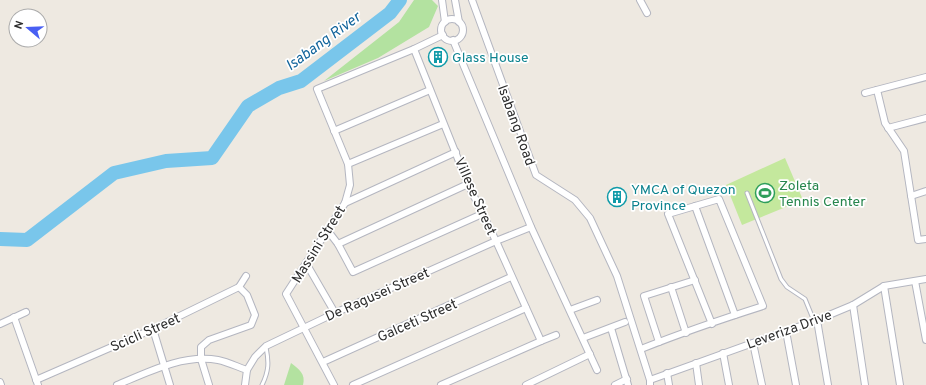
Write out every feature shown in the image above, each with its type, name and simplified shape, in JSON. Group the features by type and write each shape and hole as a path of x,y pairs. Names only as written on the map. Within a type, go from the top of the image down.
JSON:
{"street":[{"path":"442,0 445,22 441,29 443,35 447,39 453,40 459,38 463,28 459,22 455,0"},
{"name":"Isabang Road","path":"472,0 536,175 575,200 590,218 617,276 641,349 650,382"},
{"path":"642,1 647,13"},
{"path":"445,22 453,19 459,22"},
{"name":"Massini Street","path":"334,385 286,294 345,203 350,184 348,164 317,89 414,49 443,35"},
{"path":"453,40 531,227 597,370"},
{"name":"Villese Street","path":"414,49 468,184 496,241 541,341"},
{"path":"865,93 926,77"},
{"path":"334,131 430,90"},
{"path":"877,90 888,128 904,151 918,240 926,239"},
{"path":"888,128 926,118"},
{"path":"348,164 443,124"},
{"path":"345,203 456,152"},
{"path":"338,244 468,184"},
{"path":"911,196 926,191"},
{"path":"641,349 712,324 735,315 763,306 719,199 668,214 712,324"},
{"path":"695,206 735,315"},
{"path":"328,231 338,244 353,272 482,214"},
{"name":"De Ragusei Street","path":"245,385 247,370 255,357 266,346 335,313 496,241 531,227"},
{"path":"306,263 335,313"},
{"path":"209,385 201,359 201,347 209,340 251,325 255,314 247,295 240,287 246,276"},
{"name":"Galceti Street","path":"323,362 511,277"},
{"name":"Leveriza Drive","path":"650,382 667,373 786,331 853,305 884,286 926,279"},
{"path":"659,342 644,296 695,280"},
{"path":"915,281 926,340"},
{"path":"884,286 900,385"},
{"name":"Scicli Street","path":"37,382 240,287"},
{"path":"671,287 686,333"},
{"path":"570,310 597,300"},
{"path":"853,305 865,385"},
{"path":"353,385 526,308"},
{"path":"0,324 26,312"},
{"path":"14,318 37,382"},
{"path":"816,320 828,385"},
{"path":"583,338 625,322"},
{"path":"611,328 628,382 615,385"},
{"path":"153,329 170,385"},
{"path":"786,331 796,385"},
{"path":"441,385 556,334"},
{"path":"753,343 762,385"},
{"path":"723,353 729,385"},
{"path":"526,385 590,354"},
{"path":"117,385 164,365 201,359 218,360 247,370"},
{"path":"696,363 699,385"},
{"path":"667,373 669,385"}],"lane":[{"path":"747,193 781,279 787,287 805,299 816,320"},
{"path":"262,385 267,376 269,359 266,346"}],"green space":[{"path":"414,0 432,0 438,6 429,27 378,58 324,81 399,22"},
{"name":"Zoleta Tennis Center","path":"785,158 803,200 742,225 726,185"},
{"path":"291,363 303,375 303,385 284,385"}],"waterway":[{"name":"Isabang River","path":"0,239 27,240 114,173 166,161 212,158 248,106 279,88 301,81 390,13 400,0"}],"place":[{"name":"Glass House","path":"438,57"},
{"name":"Zoleta Tennis Center","path":"765,193"},
{"name":"YMCA of Quezon Province","path":"617,197"}]}
